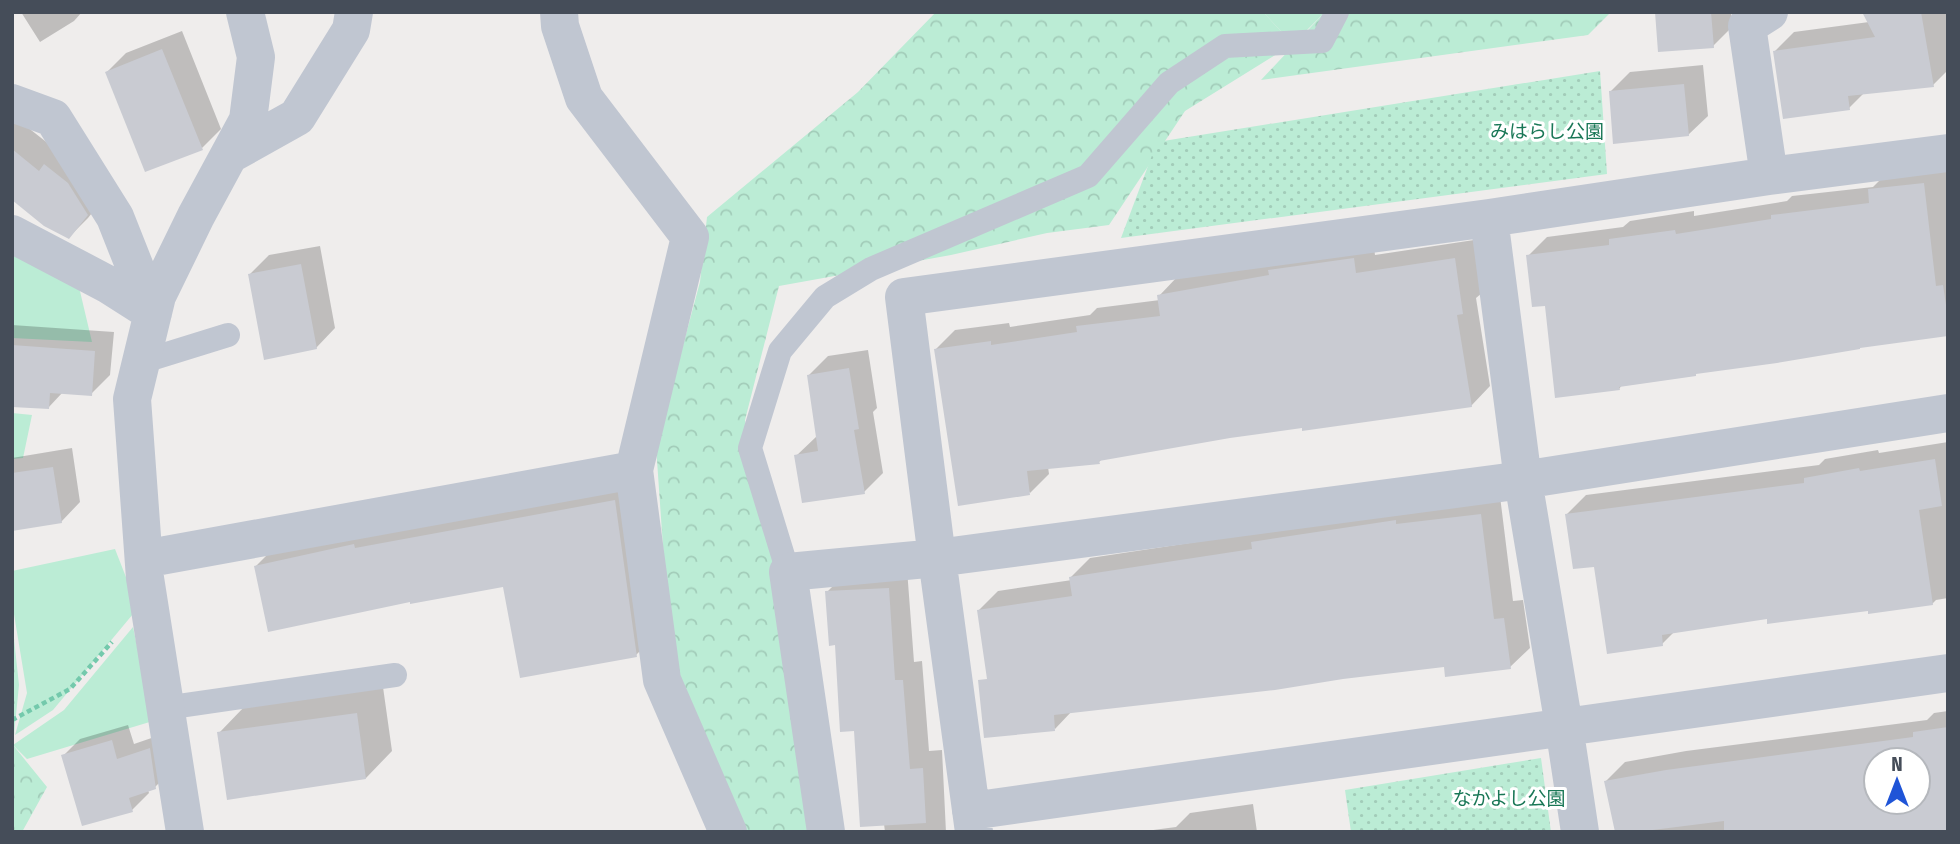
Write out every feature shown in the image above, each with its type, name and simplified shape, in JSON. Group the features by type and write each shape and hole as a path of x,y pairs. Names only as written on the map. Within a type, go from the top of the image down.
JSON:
{"street":[{"path":"184,832 148,603 131,399 157,296 248,120 256,57 245,12"},
{"path":"229,156 297,117 351,30 354,12"},
{"path":"559,12 560,26 584,98 690,237 634,470 662,680 729,832"},
{"path":"1769,12 1747,26 1769,176"},
{"path":"12,103 53,118 115,217 153,313"},
{"path":"1948,153 904,297 972,821 1564,726 1948,673"},
{"path":"1489,218 1523,480 1580,832"},
{"path":"12,234 108,285 153,313"},
{"path":"826,832 788,572 937,558 1523,480 1948,413"},
{"path":"144,559 634,470"}],"lane":[{"path":"788,572 750,448 780,351 825,297 871,268 1088,176 1168,83 1225,46 1322,41 1337,12"},
{"path":"141,362 228,335"},
{"path":"165,708 395,675"}],"path":[{"path":"12,720 70,689 148,603"}],"green space":[{"path":"936,12 1263,12 1293,44 1185,111 1109,225 1047,233 951,255 779,286 745,420 750,448 792,565 818,832 734,832 667,666 664,561 656,446 700,282 707,217 858,92"},
{"path":"1263,12 1325,12 1293,44"},
{"path":"1325,12 1611,12 1588,35 1261,80"},
{"name":"みはらし公園","path":"1600,71 1607,174 1121,238 1157,142"},
{"path":"12,217 70,249 92,342 12,338"},
{"path":"12,413 32,415 23,458 12,459"},
{"path":"115,549 138,608 53,710 15,735 27,693 12,602 12,571"},
{"path":"12,620 19,685 13,745 47,787 22,832 12,832"},
{"path":"133,627 153,721 27,759 13,745 64,710"},
{"name":"なかよし公園","path":"1541,758 1551,832 1351,832 1345,790"}],"building":[{"path":"1655,12 1711,12 1714,48 1658,52"},
{"path":"1862,12 1921,12 1934,87 1848,96 1850,110 1783,119 1773,51 1875,37"},
{"path":"162,49 203,150 145,172 105,72"},
{"path":"1684,84 1689,136 1613,144 1609,91"},
{"path":"12,149 39,171 44,164 68,183 88,215 69,239 44,226 12,200"},
{"path":"1924,183 1936,286 1943,285 1948,336 1696,374 1619,387 1620,390 1555,398 1545,306 1532,307 1526,255 1609,245 1609,239 1675,230 1676,234 1771,219 1771,215 1869,203 1868,189"},
{"path":"1354,258 1356,273 1455,258 1463,314 1457,315 1472,407 1302,431 1302,428 1230,438 1099,461 1100,464 1027,471 1030,495 958,506 934,349 991,341 991,345 1077,332 1076,326 1160,316 1157,295 1269,275 1268,270"},
{"path":"301,264 317,349 264,360 248,274"},
{"path":"12,345 95,351 92,396 50,393 49,409 12,407"},
{"path":"849,368 859,429 854,430 865,494 802,503 794,455 818,451 807,375"},
{"path":"1935,459 1942,506 1919,510 1933,605 1767,624 1767,619 1662,635 1663,646 1607,654 1594,567 1573,569 1565,514 1804,483 1804,478"},
{"path":"53,467 62,523 12,531 12,473"},
{"path":"615,500 637,657 520,678 503,587 410,602 268,632 254,566 354,544 355,548"},
{"path":"1481,514 1494,619 1504,618 1511,669 1445,677 1444,667 1275,690 1054,715 1055,731 984,738 978,680 987,679 977,610 1072,596 1069,577 1252,549 1251,542 1396,520 1396,524"},
{"path":"889,588 895,680 903,680 910,769 923,768 926,823 860,827 854,731 840,732 835,645 829,646 825,591"},
{"path":"357,713 366,779 227,800 217,732"},
{"path":"1948,727 1948,832 1724,832 1724,821 1637,832 1615,832 1604,781 1666,770 1913,737 1913,732"},
{"path":"112,740 117,759 150,748 156,789 129,798 133,812 82,826 61,755"}]}
